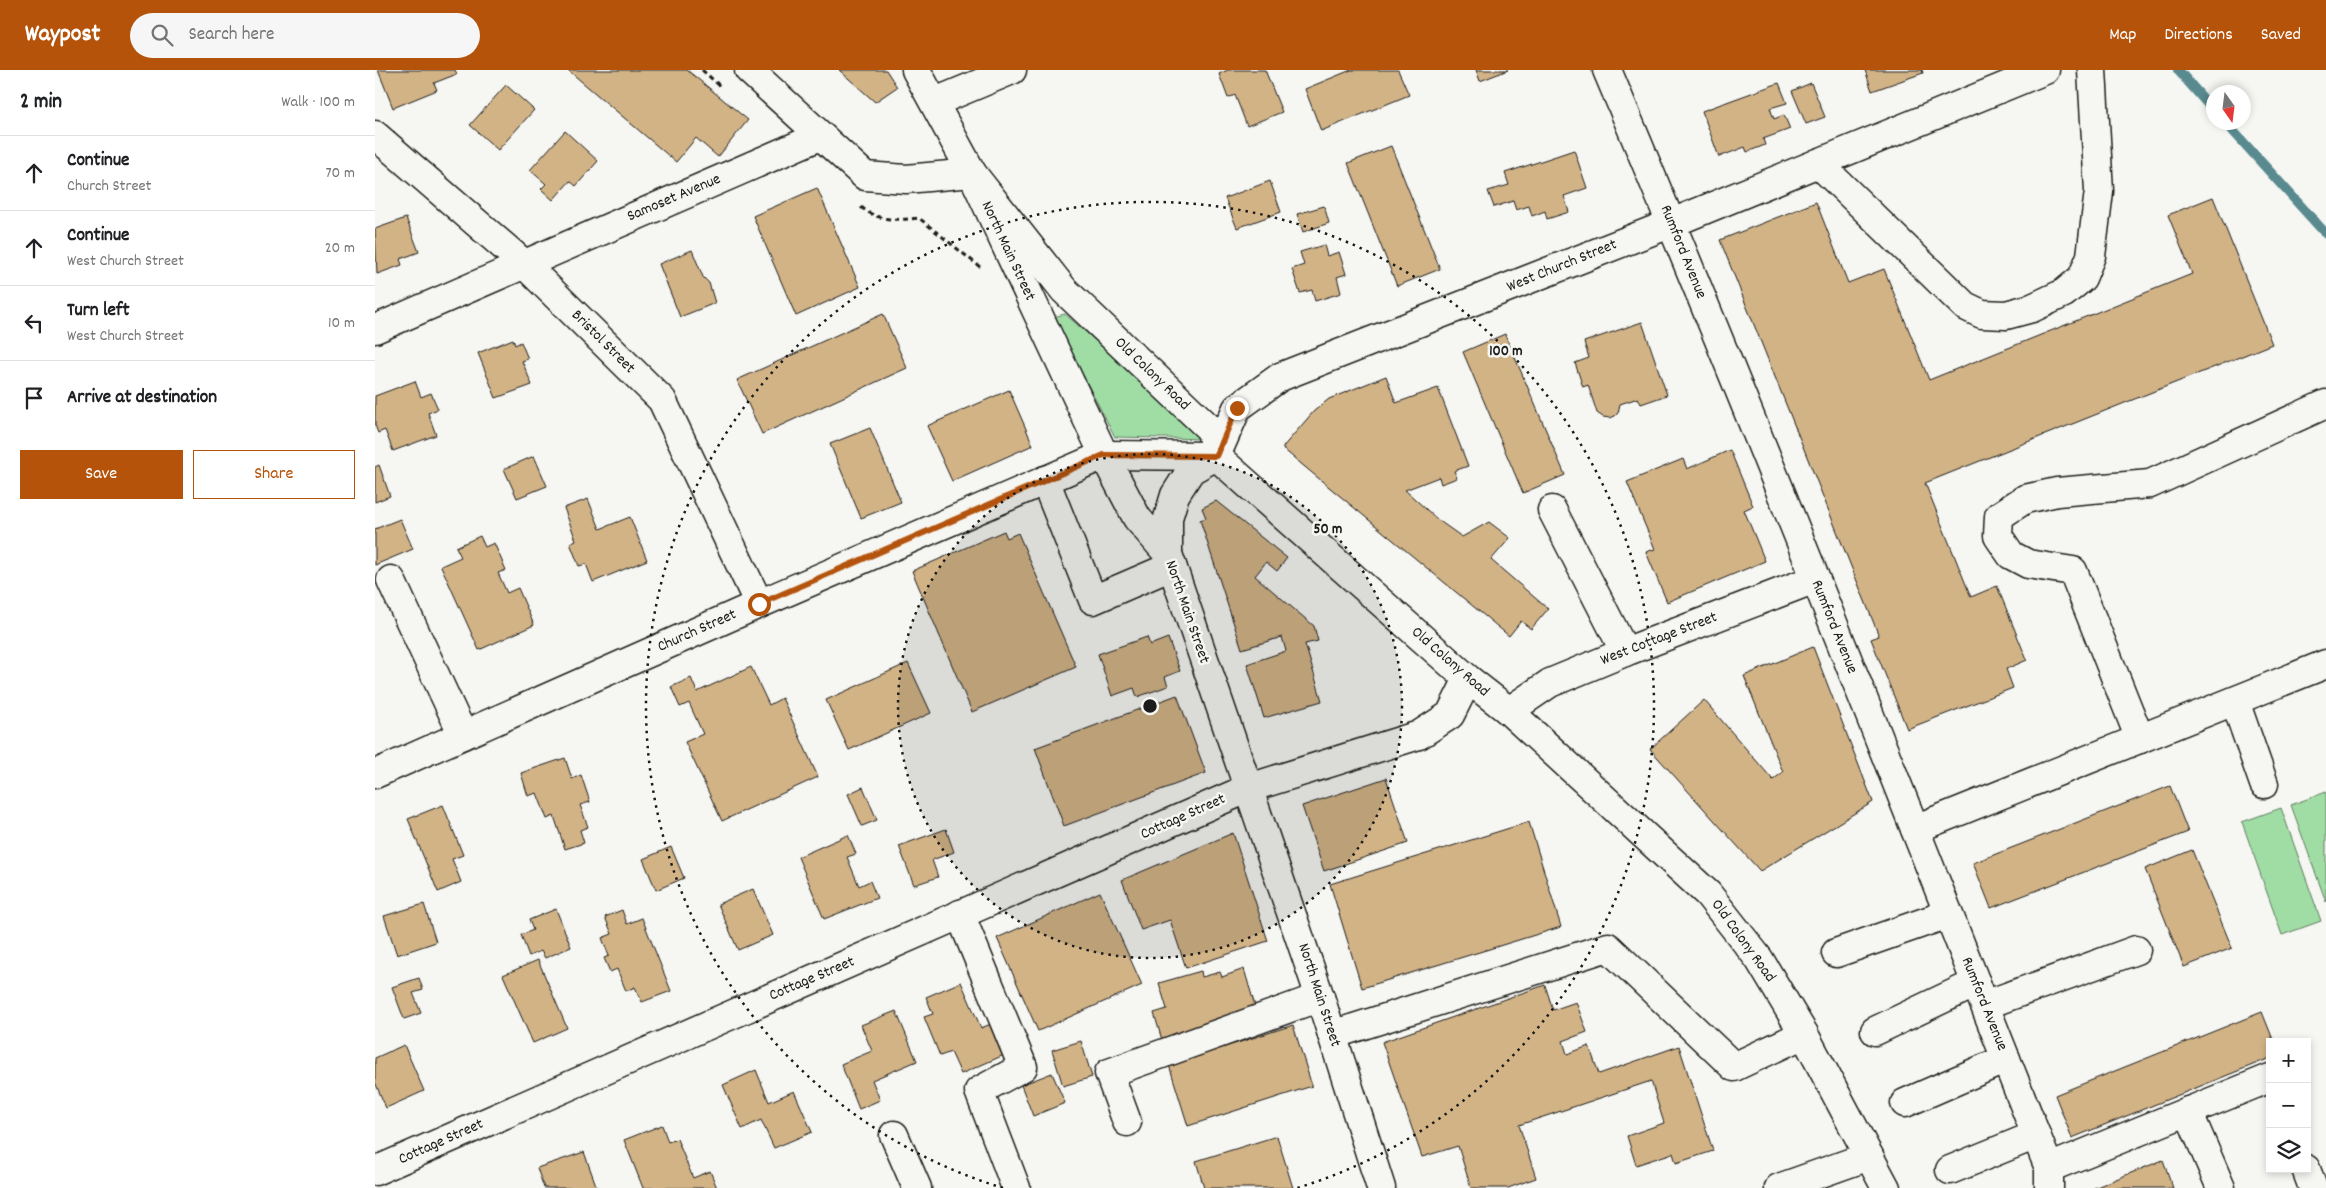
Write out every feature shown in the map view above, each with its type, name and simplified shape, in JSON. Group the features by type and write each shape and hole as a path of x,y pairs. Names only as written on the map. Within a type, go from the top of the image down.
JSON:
{"street":[{"path":"749,70 865,176 906,179 972,173"},
{"name":"North Main Street","path":"916,70 972,173 1104,455 1137,518 1170,560 1320,997 1381,1188"},
{"path":"935,102 1012,70"},
{"name":"Rumford Avenue","path":"1607,70 1671,223 1915,829 2036,1135 2049,1178"},
{"name":"West Church Street","path":"1216,456 1237,408 1280,377 1671,223 2045,70"},
{"path":"1818,163 1965,306 1982,314 2006,315 2032,308 2064,293 2082,278 2091,256 2099,191 2091,70"},
{"name":"Bristol Street","path":"375,135 523,263 662,400 759,604"},
{"name":"Samoset Avenue","path":"375,329 523,263 820,136"},
{"name":"Old Colony Road","path":"972,173 1064,290 1211,430 1216,456 1468,679 1509,711 1708,894 1759,959 1804,1034 1886,1188"},
{"path":"2140,739 2073,571 2028,564 2011,555 1998,536 1999,516 2025,499 2057,492 2150,484 2326,404"},
{"path":"1104,455 1216,456"},
{"name":"Church Street","path":"375,774 759,604 1104,455"},
{"path":"1045,480 1093,600 1170,560 1168,518 1175,495 1191,470 1216,456"},
{"path":"1552,510 1625,652"},
{"name":"West Cottage Street","path":"1509,711 1550,683 1815,579"},
{"path":"391,580 463,735"},
{"path":"1915,829 2235,701 2323,672"},
{"path":"1249,788 1419,735 1450,715 1468,679"},
{"path":"2235,701 2264,784"},
{"name":"Cottage Street","path":"375,1171 1249,788"},
{"path":"960,914 1023,1067 979,1091 1016,1188"},
{"path":"1836,953 1948,914"},
{"path":"1332,1035 1609,947 1733,1068 1804,1034"},
{"path":"1875,1031 1980,994 2136,950"},
{"path":"1127,1122 1109,1073 1320,997"},
{"path":"1905,1103 2006,1059"},
{"path":"2049,1178 2188,1111 2266,1080"},
{"path":"2188,1111 2221,1188"},
{"path":"894,1135 917,1188"},
{"path":"1950,1170 2036,1135"},
{"path":"1779,1188 1869,1156"},
{"path":"2307,1173 2313,1188"}],"green space":[{"path":"1065,314 1208,439 1115,437 1053,317"},
{"path":"2326,792 2326,902 2291,805"},
{"path":"2281,808 2321,921 2282,935 2242,822"}],"building":[{"path":"378,70 455,70 457,74 434,83 437,90 393,108"},
{"path":"568,70 687,70 748,120 718,157 696,138 676,162"},
{"path":"839,70 886,70 897,87 875,102"},
{"path":"1228,70 1265,70 1282,112 1247,126 1235,95 1228,98 1219,74"},
{"path":"1351,70 1398,70 1409,95 1321,131 1305,89"},
{"path":"1476,70 1508,70 1480,81"},
{"path":"1865,70 1922,70 1923,73 1872,91"},
{"path":"1779,83 1787,103 1770,108 1774,119 1784,115 1790,129 1763,139 1765,145 1747,152 1745,147 1719,157 1702,111"},
{"path":"1811,83 1825,117 1806,124 1792,91"},
{"path":"506,85 534,110 498,150 470,125"},
{"path":"565,131 598,161 576,186 570,181 553,200 541,189 546,184 530,170"},
{"path":"1391,146 1440,269 1397,286 1348,163"},
{"path":"1574,150 1587,188 1564,196 1569,212 1547,219 1545,211 1532,216 1529,206 1516,210 1513,201 1494,207 1488,191 1509,185 1505,173"},
{"path":"1270,181 1281,212 1237,228 1225,198"},
{"path":"817,188 860,287 796,316 753,216"},
{"path":"2213,197 2272,344 1925,483 1971,597 1997,586 2027,660 2006,669 2013,688 1907,729 1871,639 1879,636 1720,240 1816,202 1848,283 1884,269 1929,380 2192,274 2168,215"},
{"path":"1324,206 1329,223 1303,232 1297,214"},
{"path":"406,218 419,252 400,259 402,265 377,274 375,229"},
{"path":"1324,245 1327,256 1339,252 1346,274 1337,277 1341,293 1315,301 1312,290 1300,293 1292,269 1304,265 1300,252"},
{"path":"692,250 703,277 709,283 715,303 680,317 659,264"},
{"path":"883,314 907,368 762,434 737,380"},
{"path":"1642,322 1667,395 1641,404 1638,398 1620,404 1618,413 1615,416 1610,418 1603,417 1597,413 1588,385 1583,387 1575,363 1589,358 1584,342"},
{"path":"1505,334 1565,475 1523,493 1463,352"},
{"path":"513,339 515,345 521,342 528,359 522,361 532,385 496,398 478,353"},
{"path":"1386,376 1396,403 1438,388 1468,466 1454,471 1457,478 1441,484 1439,477 1405,490 1438,520 1462,537 1489,522 1510,538 1491,560 1548,609 1531,629 1521,621 1509,636 1282,448 1314,411 1329,399"},
{"path":"415,381 421,397 431,393 438,409 428,413 436,435 393,451 385,430 378,433 375,425 375,396"},
{"path":"1009,390 1033,445 952,481 927,426"},
{"path":"870,428 901,502 861,518 830,444"},
{"path":"1730,450 1753,506 1744,510 1765,561 1667,602 1646,552 1655,549 1627,482 1683,459 1687,469"},
{"path":"534,456 547,486 517,498 504,469"},
{"path":"379,465 390,496 375,502 375,467"},
{"path":"588,499 600,529 630,517 647,560 593,582 586,564 579,566 570,543 576,540 564,508"},
{"path":"1216,501 1287,558 1277,571 1266,562 1255,576 1314,626 1318,641 1305,644 1322,701 1264,718 1247,664 1286,651 1282,637 1242,649 1200,520 1206,518 1202,508"},
{"path":"400,519 413,549 375,565 375,529"},
{"path":"1004,531 1007,538 1018,533 1076,667 972,712 912,571"},
{"path":"480,536 485,547 494,543 506,570 498,573 507,593 518,588 534,625 479,650 441,566 461,557 456,547"},
{"path":"1147,637 1150,645 1168,638 1180,671 1165,677 1168,686 1137,697 1134,688 1112,696 1098,654"},
{"path":"1813,647 1873,802 1760,871 1650,749 1704,700 1773,780 1783,772 1744,676"},
{"path":"908,663 931,713 849,750 826,700"},
{"path":"751,667 769,705 782,698 818,777 722,821 685,742 703,734 689,703 680,707 671,687 691,678 697,692"},
{"path":"1177,695 1206,773 1064,826 1035,748"},
{"path":"565,758 572,779 581,775 590,802 580,805 588,827 580,830 584,843 565,849 554,816 547,819 537,793 528,796 521,773"},
{"path":"1386,778 1408,843 1324,871 1302,806"},
{"path":"2170,786 2188,832 1991,908 1973,863"},
{"path":"863,787 877,820 862,826 848,794"},
{"path":"443,805 463,855 452,859 461,882 438,892 408,819"},
{"path":"1529,822 1561,927 1362,988 1330,884"},
{"path":"946,829 954,852 932,860 938,877 914,885 899,846"},
{"path":"1233,833 1268,941 1186,968 1170,920 1141,930 1122,880"},
{"path":"848,835 856,854 847,857 859,886 870,881 877,898 824,919 798,857"},
{"path":"671,847 684,878 656,890 643,859"},
{"path":"2192,850 2232,948 2184,967 2145,869"},
{"path":"753,889 773,935 738,950 718,904"},
{"path":"1100,892 1142,985 1038,1031 997,938"},
{"path":"424,904 436,942 397,955 384,916"},
{"path":"556,909 571,947 545,958 541,951 529,956 521,935 533,930 529,920"},
{"path":"622,910 627,924 642,918 671,991 642,1002 635,987 626,991 617,969 610,972 604,958 609,956 602,938 612,934 605,917"},
{"path":"538,960 567,1028 533,1043 503,975"},
{"path":"1244,969 1255,1006 1236,1013 1238,1018 1162,1040 1154,1013 1167,1009 1159,983 1201,971 1202,977 1220,972 1222,977"},
{"path":"419,978 423,990 413,993 421,1013 404,1019 392,987"},
{"path":"961,982 981,1028 991,1024 1004,1055 961,1074 951,1052 940,1056 924,1017 933,1014 926,997"},
{"path":"1545,985 1553,1010 1576,1002 1587,1032 1563,1041 1567,1054 1589,1046 1599,1074 1679,1046 1713,1151 1676,1163 1673,1153 1636,1165 1627,1136 1664,1123 1651,1081 1519,1125 1536,1178 1508,1188 1471,1188 1458,1146 1422,1157 1382,1042"},
{"path":"896,1011 917,1061 872,1080 880,1100 859,1109 841,1064 872,1051 861,1025"},
{"path":"2262,1012 2272,1038 2266,1038 2266,1060 2072,1138 2055,1095"},
{"path":"1293,1025 1312,1086 1188,1126 1169,1065"},
{"path":"1081,1041 1092,1077 1063,1086 1052,1050"},
{"path":"404,1045 424,1091 386,1108 375,1082 375,1058"},
{"path":"756,1070 769,1102 794,1091 812,1132 774,1148 761,1120 742,1129 723,1085"},
{"path":"1052,1073 1065,1103 1033,1116 1021,1085"},
{"path":"662,1125 668,1142 677,1139 693,1178 710,1171 717,1188 643,1188 624,1140"},
{"path":"1277,1136 1293,1188 1204,1188 1196,1161"},
{"path":"584,1152 597,1188 544,1188 537,1168"},
{"path":"2163,1160 2173,1188 2094,1188"}],"waterway":[{"path":"2178,70 2206,102"},
{"path":"2232,130 2326,234"}],"route":[{"path":"759,604 1104,455 1216,456 1237,408"}]}
